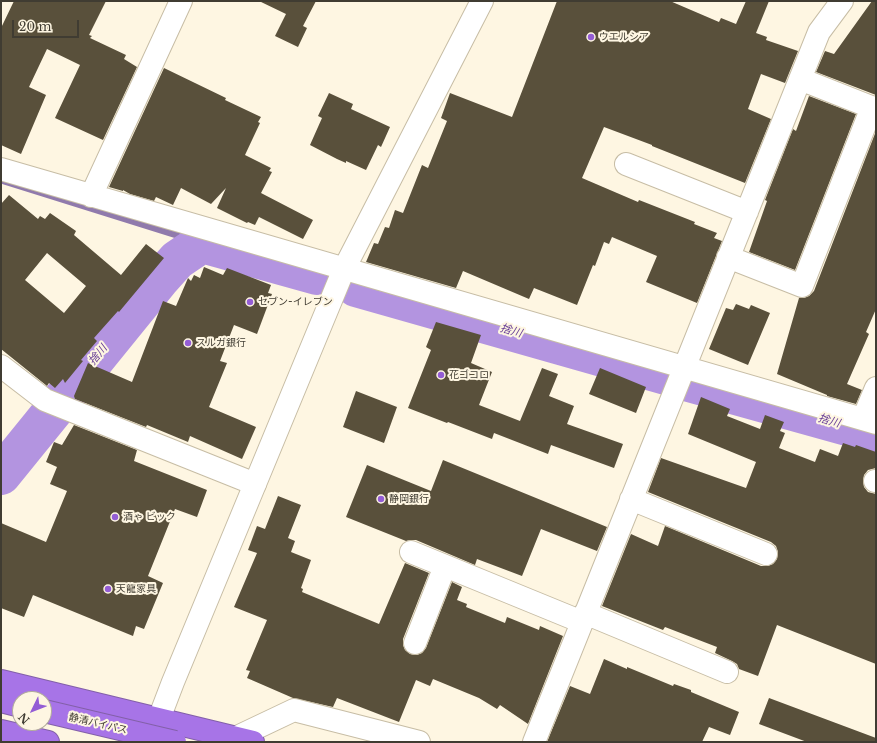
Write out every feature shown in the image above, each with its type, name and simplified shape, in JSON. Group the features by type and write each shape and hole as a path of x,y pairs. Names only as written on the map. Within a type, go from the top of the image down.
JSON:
{"highway":[{"path":"2,685 158,719 244,740"},
{"path":"2,685 12,697"},
{"name":"静清バイパス","path":"52,713 176,742"},
{"path":"1,731 48,742"}],"street":[{"path":"92,196 182,1"},
{"path":"150,742 158,719 344,269 482,1"},
{"path":"534,742 819,32 842,1"},
{"path":"728,257 802,286 874,108 800,79"},
{"path":"626,164 747,212"},
{"path":"1,169 870,421 876,388"},
{"path":"1,366 45,400 255,484"},
{"path":"631,499 766,554"},
{"path":"411,552 727,672"},
{"path":"414,642 445,566"},
{"path":"244,740 294,710 420,742"}],"building":[{"path":"14,1 106,1 89,35 92,36 90,38 126,55 124,59 137,67 103,140 55,118 80,65 47,49 29,87 46,95 21,154 1,145 1,28"},
{"path":"259,1 316,1 303,26 307,28 298,47 275,36 286,14"},
{"path":"557,1 670,1 719,22 721,18 736,24 746,1 769,1 756,33 767,37 766,40 798,51 785,83 761,74 748,109 771,119 745,183 604,127 582,178 638,202 639,200 695,222 694,224 717,233 714,238 722,241 697,303 646,282 657,256 612,237 609,244 604,242 577,305 534,288 529,299 463,271 456,288 366,262 374,243 378,244 385,227 389,228 395,210 403,213 422,165 428,168 447,121 441,118 450,93 512,117"},
{"path":"872,1 876,1 876,95 816,72 825,51 834,54"},
{"path":"164,68 261,117 258,122 260,123 245,155 271,168 269,171 272,172 261,193 313,220 303,239 259,217 255,225 248,222 247,223 217,208 226,188 211,204 181,188 173,205 156,197 154,201 130,194 123,190 109,187"},
{"path":"329,93 353,104 351,109 390,127 381,147 378,145 366,170 346,161 346,163 337,159 310,145 322,118 318,116"},
{"path":"809,96 856,114 795,270 749,252 767,201 765,200 793,129 796,131"},
{"path":"876,131 876,309 866,332 869,334 847,384 862,390 856,404 827,396 777,374 799,298 809,296 814,291"},
{"path":"9,195 38,219 40,216 45,219 50,213 76,231 74,235 121,275 146,244 164,258 119,312 118,311 94,338 97,341 81,360 83,361 65,383 63,379 55,388 49,383 47,386 1,349 1,204","holes":["47,253 86,286 64,313 25,280"]},
{"path":"204,267 223,275 227,268 271,285 268,293 272,294 257,334 234,325 220,361 227,363 209,407 256,427 242,459 190,436 188,442 147,425 146,427 75,399 74,396 88,363 132,382 163,301 176,306 188,278 191,281 194,275 200,278"},
{"path":"736,304 749,309 751,305 770,313 748,365 709,349 726,308 733,310"},
{"path":"436,322 481,335 471,363 492,372 479,405 520,421 542,368 558,374 549,396 574,406 567,424 623,444 614,468 551,445 548,454 494,433 492,439 408,408 431,350 426,347"},
{"path":"600,368 646,387 636,413 589,394"},
{"path":"356,391 397,407 384,443 343,427"},
{"path":"701,397 730,409 727,416 760,429 765,415 784,422 780,431 785,433 779,448 815,462 820,449 838,456 843,443 855,447 856,445 876,452 876,468 868,470 864,475 863,481 864,487 868,492 876,494 876,664 777,625 758,676 739,669 737,664 715,653 717,647 665,627 663,630 602,606 631,534 658,546 665,526 761,566 773,564 777,559 778,552 776,546 771,542 648,492 661,458 746,488 756,462 688,434"},
{"path":"74,425 137,450 134,461 207,490 197,517 175,509 148,576 163,583 144,629 136,626 133,636 33,595 24,617 1,608 1,523 46,542 67,491 50,484 57,467 46,462 54,442 62,445"},
{"path":"443,460 607,527 597,551 541,529 522,576 477,559 475,565 416,540 406,541 346,517 367,465 431,491"},
{"path":"278,496 301,505 288,538 295,541 291,552 311,560 301,588 303,589 302,592 379,624 405,563 429,573 403,639 405,650 410,654 417,655 422,653 426,648 452,582 462,587 457,600 467,604 466,607 505,623 507,617 539,630 540,626 563,636 528,724 500,705 497,709 479,698 433,679 430,686 416,680 399,722 337,698 333,707 293,698 247,678 250,671 246,670 267,620 234,607 257,553 248,550 257,526 265,529"},
{"path":"604,659 673,686 674,684 691,690 691,692 739,712 730,735 709,727 702,742 547,742 570,686 590,694"},
{"path":"769,698 876,738 876,742 807,742 759,724"}],"waterway":[{"name":"捨川","path":"4,181 202,243"},
{"name":"捨川","path":"1,475 160,279 177,260 202,243 317,275"},
{"name":"捨川","path":"356,287 666,375"},
{"name":"捨川","path":"689,382 876,434"}],"place":[{"name":"ウエルシア","path":"591,37"},
{"name":"セブン-イレブン","path":"250,302"},
{"name":"スルガ銀行","path":"188,343"},
{"name":"花ゴコロ","path":"441,375"},
{"name":"静岡銀行","path":"381,499"},
{"name":"酒ゃ ビック","path":"115,517"},
{"name":"天龍家具","path":"108,589"}]}
